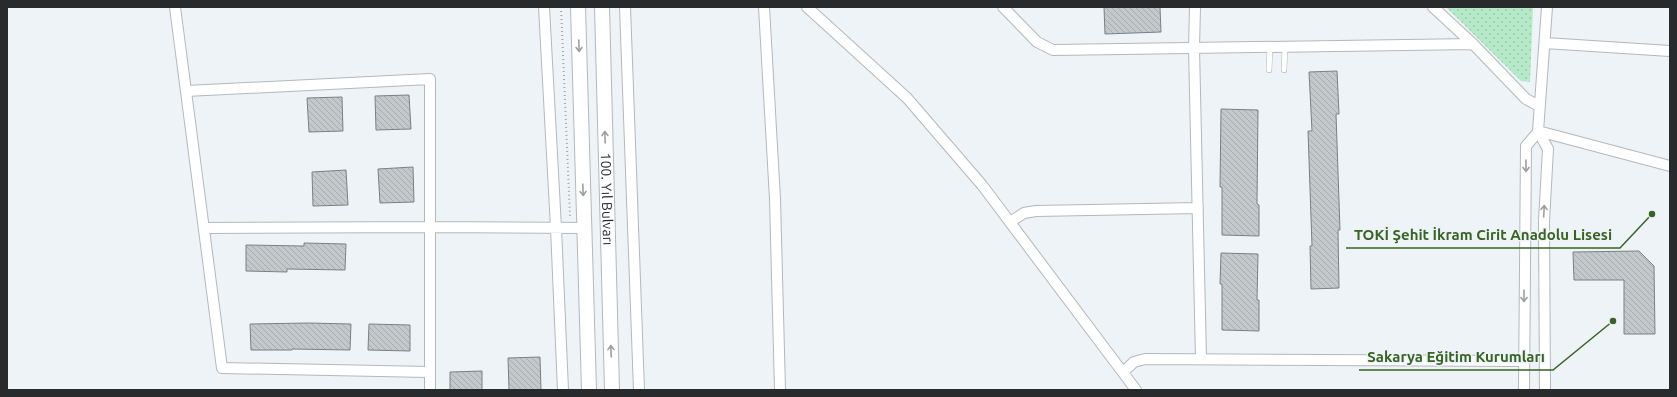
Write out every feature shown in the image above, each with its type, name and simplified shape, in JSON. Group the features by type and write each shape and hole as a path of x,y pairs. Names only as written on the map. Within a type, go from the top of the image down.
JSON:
{"main road":[{"name":"100. Yıl Bulvarı","path":"578,7 589,390"},
{"name":"100. Yıl Bulvarı","path":"602,7 612,390"}],"street":[{"path":"175,7 222,368 429,372"},
{"path":"544,7 563,390"},
{"path":"625,7 638,390"},
{"path":"764,7 775,199 780,390"},
{"path":"807,7 907,98 982,185 1136,390"},
{"path":"1004,7 1037,42 1053,50 1472,44"},
{"path":"1195,7 1194,48 1201,359"},
{"path":"1433,7 1526,99 1540,106"},
{"path":"1545,390 1544,222 1548,149 1538,132 1547,7"},
{"path":"1545,43 1670,51"},
{"path":"186,91 430,79 430,390"},
{"path":"1538,132 1670,166"},
{"path":"1524,390 1526,146 1538,132"},
{"path":"1010,222 1024,213 1036,210 1198,208"},
{"path":"204,228 585,228"},
{"path":"1123,372 1134,362 1145,359 1524,361"}],"lane":[{"path":"1269,70 1270,47"},
{"path":"1284,70 1285,47"}],"path":[{"path":"561,7 570,217"}],"green space":[{"path":"1446,7 1533,7 1530,82 1521,81"}],"building":[{"path":"1104,7 1160,7 1161,32 1105,34"},
{"path":"1337,71 1339,114 1336,114 1340,230 1338,230 1339,288 1311,289 1310,246 1312,246 1308,131 1312,131 1309,72"},
{"path":"409,95 411,129 376,130 375,96"},
{"path":"342,97 343,131 309,132 307,98"},
{"path":"1221,109 1258,110 1257,204 1259,205 1259,236 1222,235 1222,187 1220,187"},
{"path":"413,167 414,202 380,203 378,169"},
{"path":"346,170 348,205 313,206 312,172"},
{"path":"304,243 346,244 345,270 287,269 287,272 246,271 246,245 304,246"},
{"path":"1639,251 1654,266 1655,334 1624,334 1624,280 1574,280 1573,252"},
{"path":"1221,253 1258,254 1257,300 1259,300 1259,331 1222,330 1222,284 1220,284"},
{"path":"250,324 351,324 350,350 251,350"},
{"path":"369,324 410,325 410,351 368,350"},
{"path":"540,357 541,390 509,390 508,358"},
{"path":"482,371 482,390 450,390 450,372"}],"place":[{"name":"TOKİ Şehit İkram Cirit Anadolu Lisesi","path":"1652,214"},
{"name":"Sakarya Eğitim Kurumları","path":"1613,321"}]}
